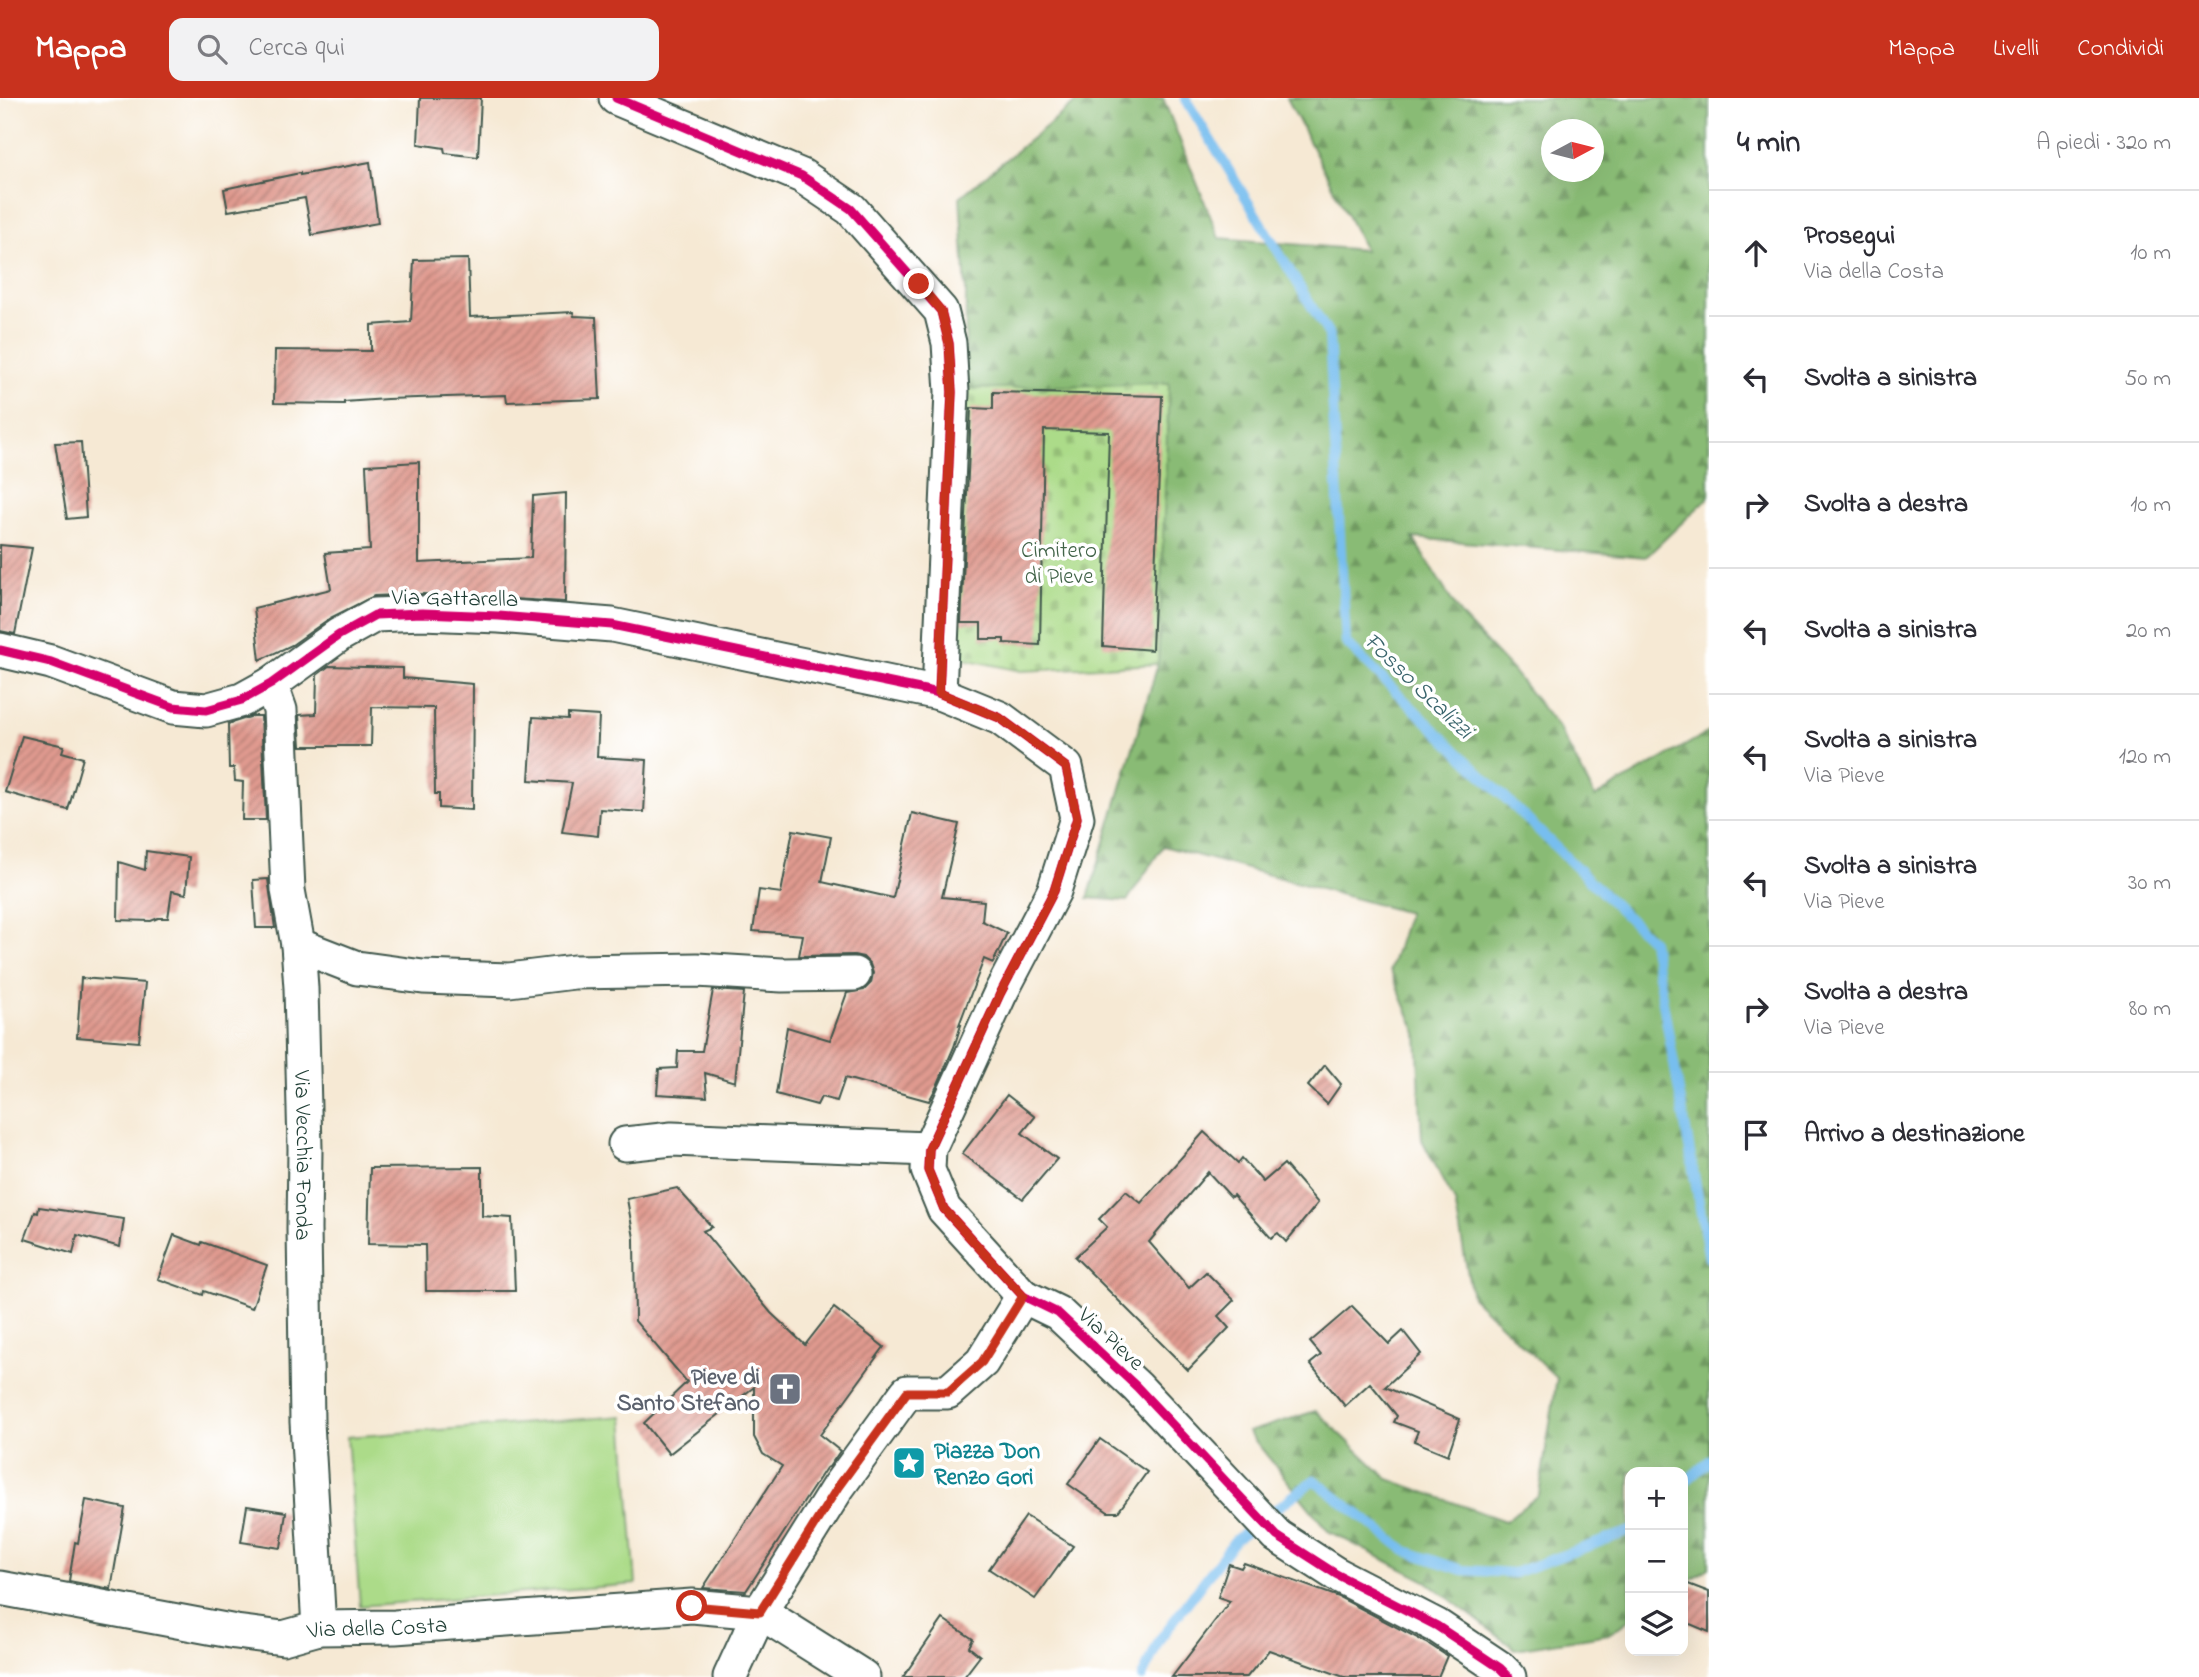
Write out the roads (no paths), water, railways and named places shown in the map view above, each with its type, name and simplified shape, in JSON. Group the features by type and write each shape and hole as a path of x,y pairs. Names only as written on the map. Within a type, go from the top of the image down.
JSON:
{"street":[{"path":"616,98 802,176 852,209 941,311 949,344 952,392 939,693 1000,718 1066,767 1077,818 1054,891 1000,994 929,1149 672,1139 625,1144"},
{"name":"Via Gattarella","path":"0,650 51,662 173,707 206,710 242,700 271,684 339,635 375,615 499,616 612,625 939,693"},
{"name":"Via Vecchia Fonda","path":"271,684 280,710 288,890 298,945 305,1149 306,1410 318,1628"},
{"path":"298,945 357,968 423,977 509,979 573,972 697,970 782,975 855,974"},
{"name":"Via Pieve","path":"929,1149 928,1170 944,1209 1023,1296 1058,1313 1137,1387 1277,1536 1336,1574 1437,1626 1500,1668 1509,1677"},
{"path":"730,1677 760,1612 838,1487 907,1392 948,1392 982,1362 1023,1296"},
{"name":"Via della Costa","path":"0,1588 236,1632 283,1638 318,1628 395,1627 692,1606 760,1612"},
{"path":"760,1612 863,1677"}],"waterway":[{"name":"Fosso Scalizzi","path":"1185,98 1329,335 1346,643 1652,941 1709,1258"},
{"path":"1688,1480 1709,1461"},
{"path":"1142,1677 1160,1639 1235,1540 1314,1480 1406,1551 1462,1570 1514,1573 1625,1533"}],"place":[{"name":"Pieve di Santo Stefano","path":"785,1389"},
{"name":"Piazza Don Renzo Gori","path":"909,1463"}],"park label":[{"name":"Cimitero di Pieve","path":"1059,562"}]}
